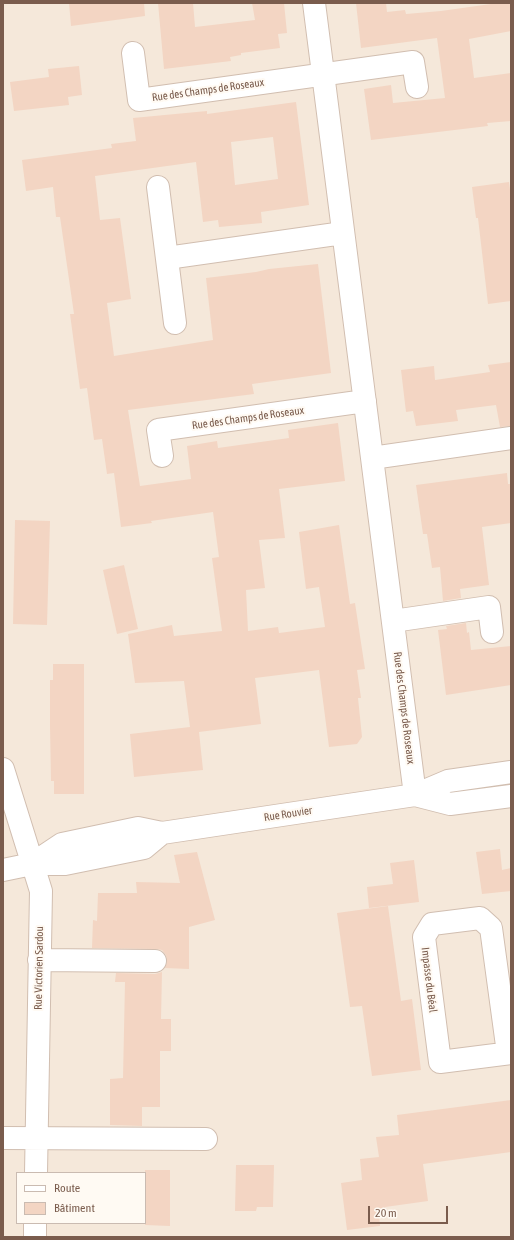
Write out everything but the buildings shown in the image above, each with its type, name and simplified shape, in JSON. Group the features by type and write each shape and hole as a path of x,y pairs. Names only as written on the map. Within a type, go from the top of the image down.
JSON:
{"street":[{"name":"Rue des Champs de Roseaux","path":"314,3 415,795"},
{"name":"Rue des Champs de Roseaux","path":"133,53 139,100 414,62 417,87"},
{"path":"158,187 175,323"},
{"path":"167,258 343,233"},
{"name":"Rue des Champs de Roseaux","path":"162,456 158,430 364,401"},
{"path":"372,458 511,438"},
{"path":"393,621 489,607 492,632"},
{"name":"Rue Victorien Sardou","path":"4,772 41,891 36,1172"},
{"path":"415,795 448,781 511,772"},
{"path":"415,795 450,804 511,796"},
{"name":"Rue Rouvier","path":"3,870 32,864 62,844 138,828 162,833 415,795"},
{"name":"Impasse du Béal","path":"480,918 491,928 509,1053 440,1062 424,937 432,924 480,918"},
{"path":"39,960 155,961"},
{"path":"3,1138 206,1139"},
{"path":"35,1224 35,1237"}],"shaded area":[{"path":"3,3 511,3 511,1237 3,1237"}]}
